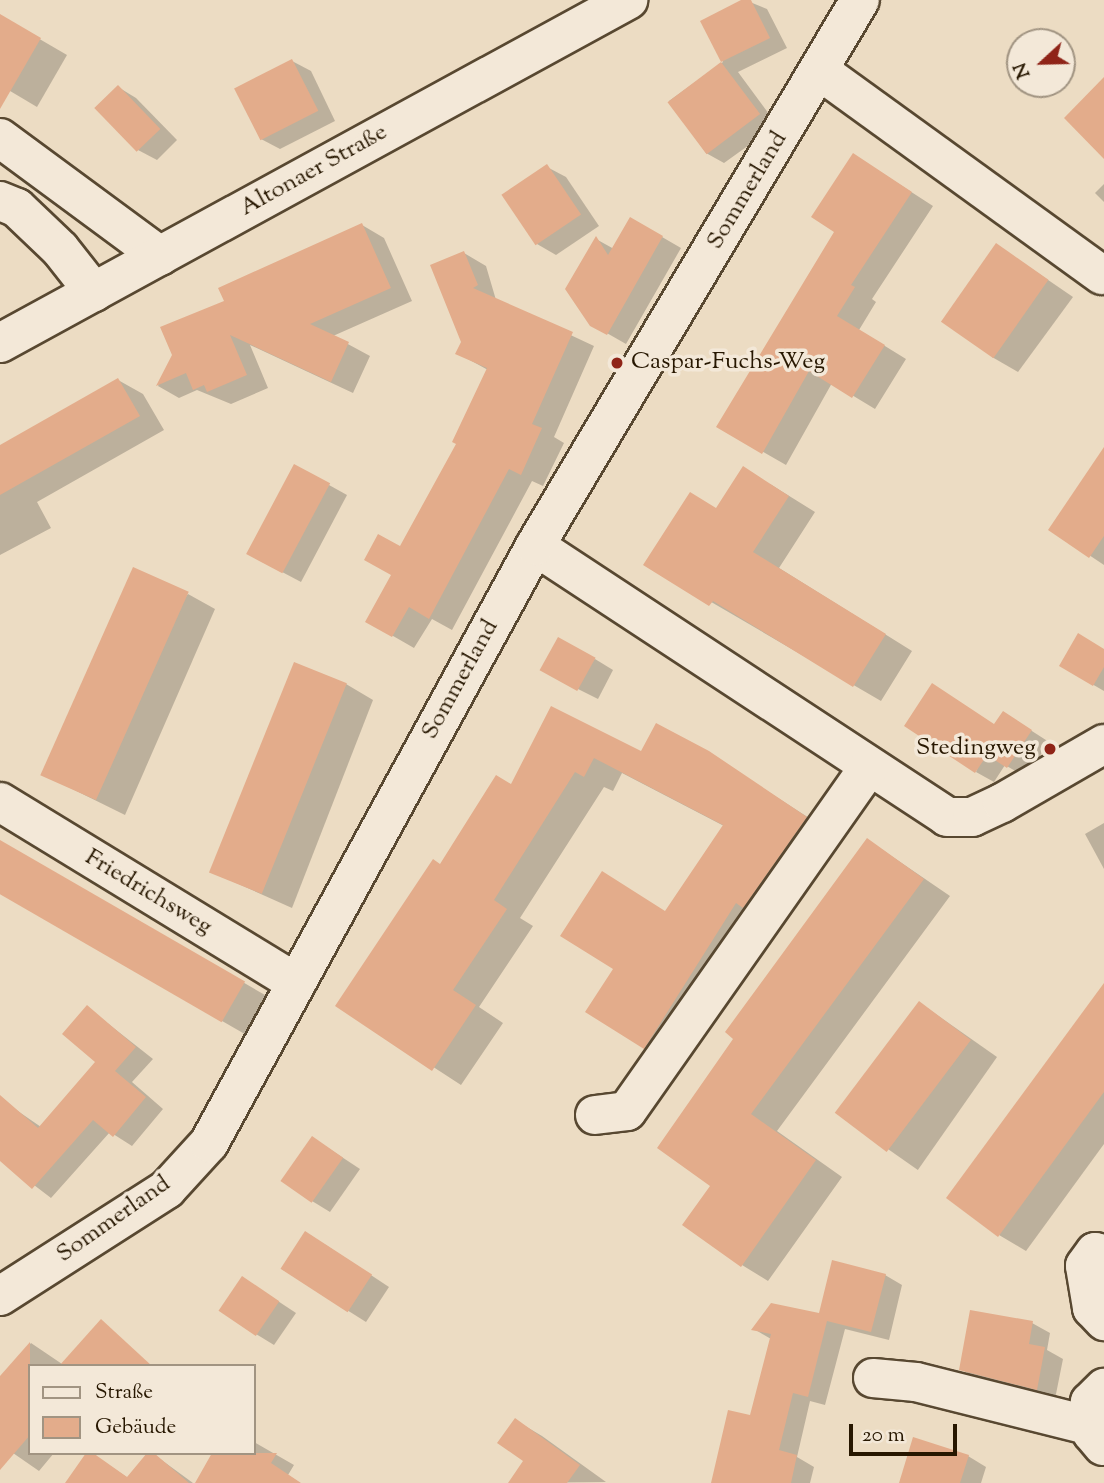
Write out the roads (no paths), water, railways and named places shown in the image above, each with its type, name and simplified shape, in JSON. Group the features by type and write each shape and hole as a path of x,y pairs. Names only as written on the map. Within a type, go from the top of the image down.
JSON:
{"street":[{"name":"Altonaer Straße","path":"0,343 628,0"},
{"name":"Sommerland","path":"0,1296 167,1189 209,1143 534,546 860,0"},
{"path":"820,71 1102,275"},
{"path":"0,138 160,256"},
{"path":"0,201 17,208 60,248 94,292"},
{"path":"534,546 947,817 972,817 1104,744"},
{"path":"595,1115 627,1111 869,767"},
{"name":"Friedrichsweg","path":"0,802 296,983"},
{"path":"1104,1254 1095,1252 1085,1266 1092,1308 1104,1321"},
{"path":"873,1378 916,1382 1098,1437 1090,1402 1104,1388"}],"place":[{"name":"Caspar-Fuchs-Weg","path":"617,363"},
{"name":"Stedingweg","path":"1050,749"}]}
